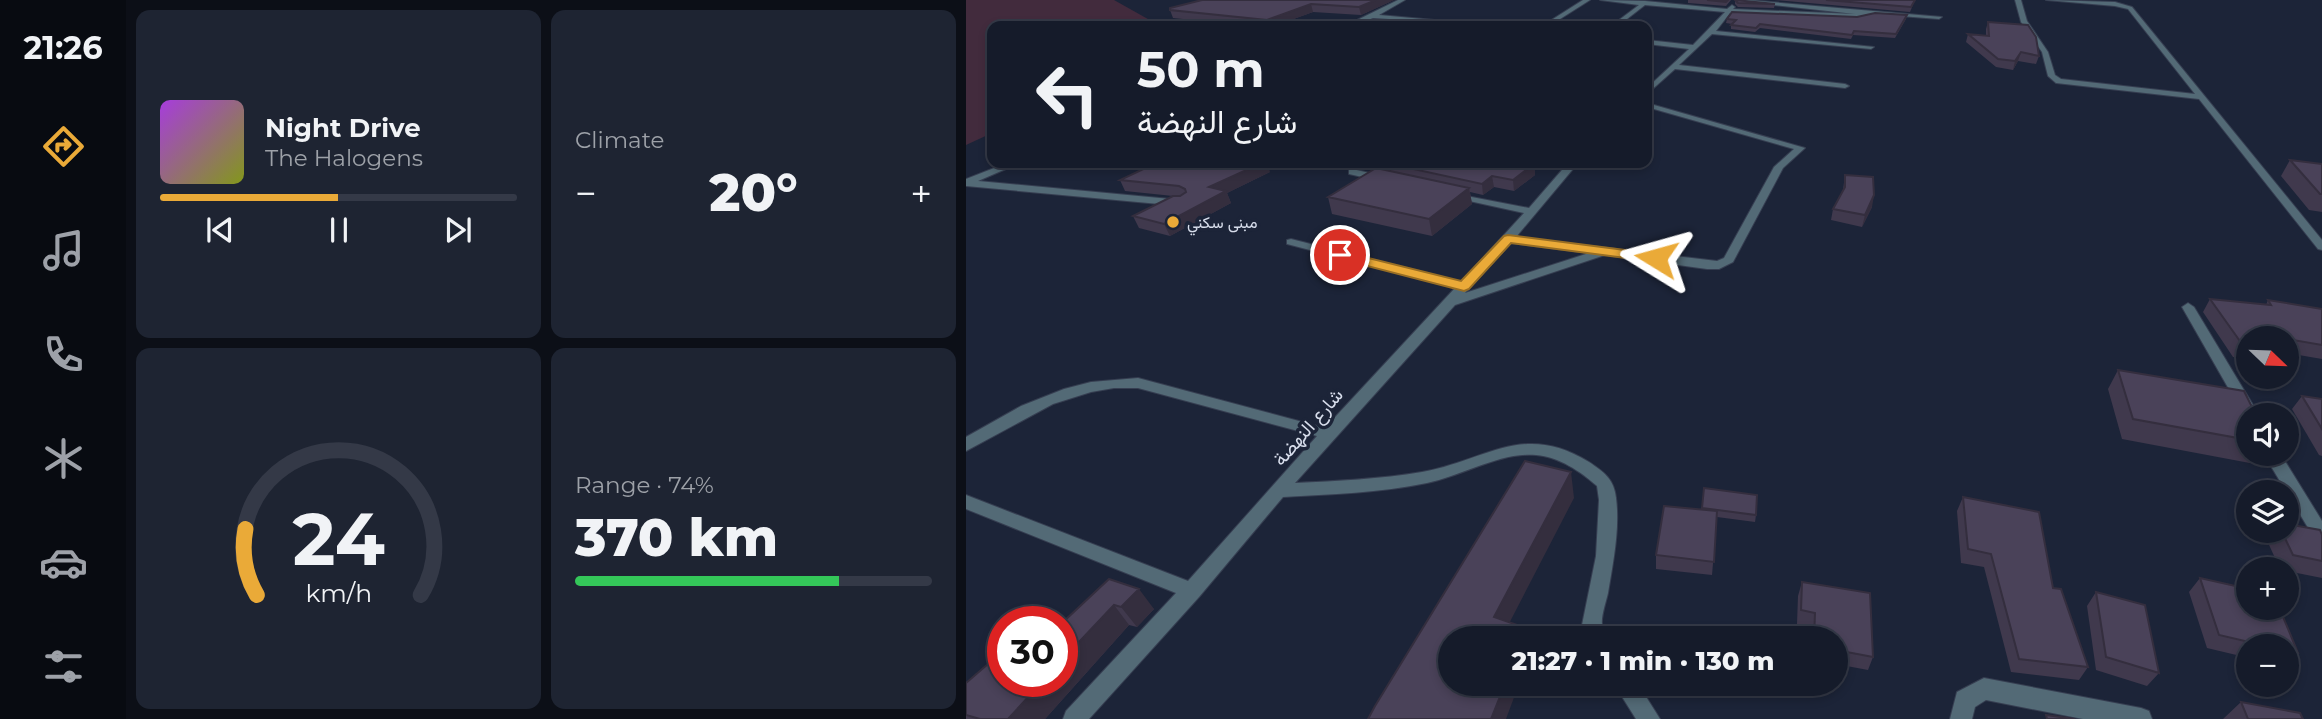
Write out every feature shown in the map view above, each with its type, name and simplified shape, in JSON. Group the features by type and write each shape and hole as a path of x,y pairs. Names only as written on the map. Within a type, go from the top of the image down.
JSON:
{"street":[{"path":"1360,21 1402,0"},
{"path":"1553,21 1587,0"},
{"path":"1603,0 1728,11 1856,16 1869,15 1870,12"},
{"path":"1652,87 1709,32 1737,0 1939,17"},
{"path":"2018,0 2024,22 2038,40 2053,76 2059,81 2200,97"},
{"path":"2049,0 2115,4 2130,8 2322,247"},
{"path":"1621,21 1645,3"},
{"path":"1372,16 1435,21"},
{"path":"1709,32 1871,47"},
{"path":"1652,43 1693,47"},
{"path":"1674,67 1845,86"},
{"path":"1508,239 1719,265 1729,260 1779,167 1800,148 1652,106"},
{"path":"966,183 1004,168"},
{"name":"شارع النهضة","path":"1074,719 1192,591 1328,434 1508,239 1529,211 1568,168"},
{"path":"1352,172 1393,181"},
{"path":"966,183 1184,203"},
{"path":"1447,193 1529,211"},
{"path":"1291,242 1464,286"},
{"path":"1449,302 1605,252"},
{"path":"2188,307 2244,403"},
{"path":"966,445 1036,405 1075,389 1111,382 1138,383 1328,434"},
{"path":"1280,491 1385,483 1446,473 1522,448 1545,451 1580,462 1605,483 1608,500 1605,556 1592,626"},
{"path":"2280,466 2322,536"},
{"path":"966,502 1192,591"},
{"path":"1961,719 1965,700 1984,689 2141,719"},
{"path":"1633,696 1649,719"}],"shaded area":[{"path":"966,0 1114,0 1151,21 987,21 987,135 966,145"}],"building":[{"path":"1202,0 1376,0 1359,7 1311,4 1267,20 1170,10"},
{"path":"1735,0 1775,4 1738,3"},
{"path":"1826,0 1915,0 1911,7"},
{"path":"1732,12 1857,17 1875,13 1907,15 1896,34 1854,31 1852,35 1760,24 1756,28 1731,25 1736,20 1727,19"},
{"path":"1988,22 2028,25 2036,37 2039,56 2021,52 2015,61 1998,59 1968,34 1989,36"},
{"path":"2290,160 2322,164 2322,194 2320,194"},
{"path":"1145,168 1251,168 1209,187 1226,191 1164,224 1133,216 1173,196 1180,196 1186,192 1185,189 1179,186 1120,180"},
{"path":"1376,168 1469,188 1429,219 1328,197"},
{"path":"1408,168 1529,168 1513,180 1492,176 1482,184"},
{"path":"1845,175 1873,177 1874,195 1865,215 1833,209 1845,187"},
{"path":"2210,299 2271,305 2268,300 2322,309 2322,345 2300,341 2300,326 2236,326 2236,336"},
{"path":"2118,370 2244,391 2250,403 2236,403 2236,438 2133,419"},
{"path":"2302,396 2322,399 2322,429"},
{"path":"1525,461 1571,472 1494,617 1520,626 1438,626 1438,696 1500,696 1491,719 1368,719"},
{"path":"1704,488 1757,495 1756,515 1702,508"},
{"path":"1963,497 2039,512 2053,588 2061,589 2088,667 2019,659 1991,554 1968,549"},
{"path":"1664,506 1717,511 1714,562 1656,555"},
{"path":"2299,526 2320,530 2322,561 2293,555 2287,543 2299,543"},
{"path":"2200,578 2236,586 2236,620 2284,620 2290,634 2236,634 2236,639 2219,635"},
{"path":"1109,579 1139,589 1121,607 1114,605 1078,643 1078,608"},
{"path":"1802,582 1870,593 1873,657 1848,652 1848,626 1814,626 1815,613 1801,610"},
{"path":"2096,592 2145,605 2159,673 2106,657"},
{"path":"987,665 987,697 1028,697 1008,719 980,719 966,715 966,683"},
{"path":"2241,702 2300,713 2303,719 2248,719"},
{"path":"2046,715 2075,719 2047,719"}],"place":[{"name":"مبنى سكني","path":"1173,222"}],"route":[{"path":"1340,255 1464,286 1508,239 1656,258"}]}
